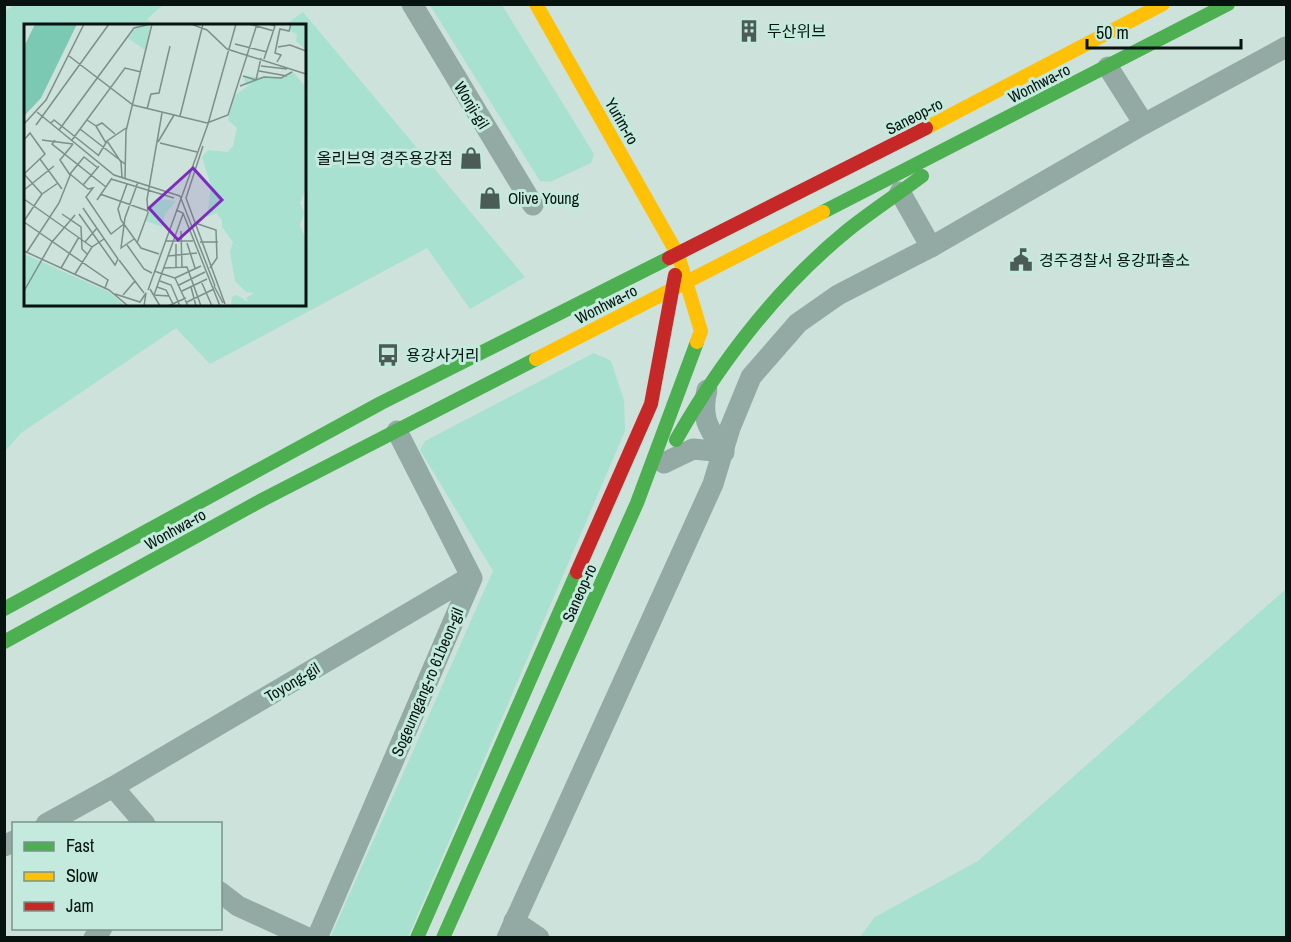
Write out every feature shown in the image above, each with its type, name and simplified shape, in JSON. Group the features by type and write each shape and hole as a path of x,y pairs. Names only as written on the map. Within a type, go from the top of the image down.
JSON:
{"street":[{"name":"Wonji-gil","path":"412,4 533,205"},
{"name":"Yurim-ro","path":"536,4 678,255"},
{"name":"Saneop-ro","path":"678,255 1163,4"},
{"name":"Wonhwa-ro","path":"4,642 262,500 1228,4"},
{"path":"539,938 510,929 713,484 730,428 751,377 798,323 838,295 931,247 1144,124 1287,47"},
{"path":"1108,67 1144,124"},
{"path":"637,503 664,463 708,385 746,333 796,278 848,230 931,169 1031,106"},
{"path":"900,192 931,247"},
{"name":"Saneop-ro","path":"442,938 637,503 701,332 678,255"},
{"name":"Saneop-ro","path":"417,938 651,404 678,255"},
{"name":"Wonhwa-ro","path":"4,609 381,403 678,255"},
{"path":"708,385 703,406 707,426 724,452"},
{"path":"397,431 470,577"},
{"path":"664,463 693,449 724,452"},
{"name":"Toyong-gil","path":"50,822 470,577"},
{"name":"Sogeumgang-ro 61beon-gil","path":"317,938 472,578 470,577"},
{"path":"113,787 143,822"},
{"path":"222,894 238,906 308,938"}],"green space":[{"path":"14,5 163,5 147,19 153,24 24,24 24,306 306,306 306,24 286,24 303,12 525,277 470,309 427,248 210,364 176,328 21,433 5,451 4,12"},
{"path":"430,5 502,5 594,154 591,163 550,182 540,181"},
{"path":"594,353 611,361 624,400 625,431 408,937 330,938 493,571 420,450 425,441"},
{"path":"1286,589 1286,937 860,937 875,917 978,861"}],"traffic: fast":[{"path":"823,212 1228,4"},
{"path":"676,440 731,354 774,301 822,252 848,230 922,176"},
{"path":"4,609 381,403 669,258"},
{"path":"443,938 637,503 697,342"},
{"path":"4,642 262,500 536,359"},
{"path":"417,938 577,572"}],"traffic: slow":[{"path":"536,4 678,255 701,331 697,342"},
{"path":"926,128 1163,4"},
{"path":"536,359 823,212"}],"traffic: jam":[{"path":"669,258 926,128"},
{"path":"577,572 651,404 675,275"}],"place":[{"name":"두산위브","path":"749,31"},
{"name":"올리브영 경주용강점","path":"471,158"},
{"name":"Olive Young","path":"490,198"},
{"name":"경주경찰서 용강파출소","path":"1021,260"},
{"name":"용강사거리","path":"388,355"}]}
